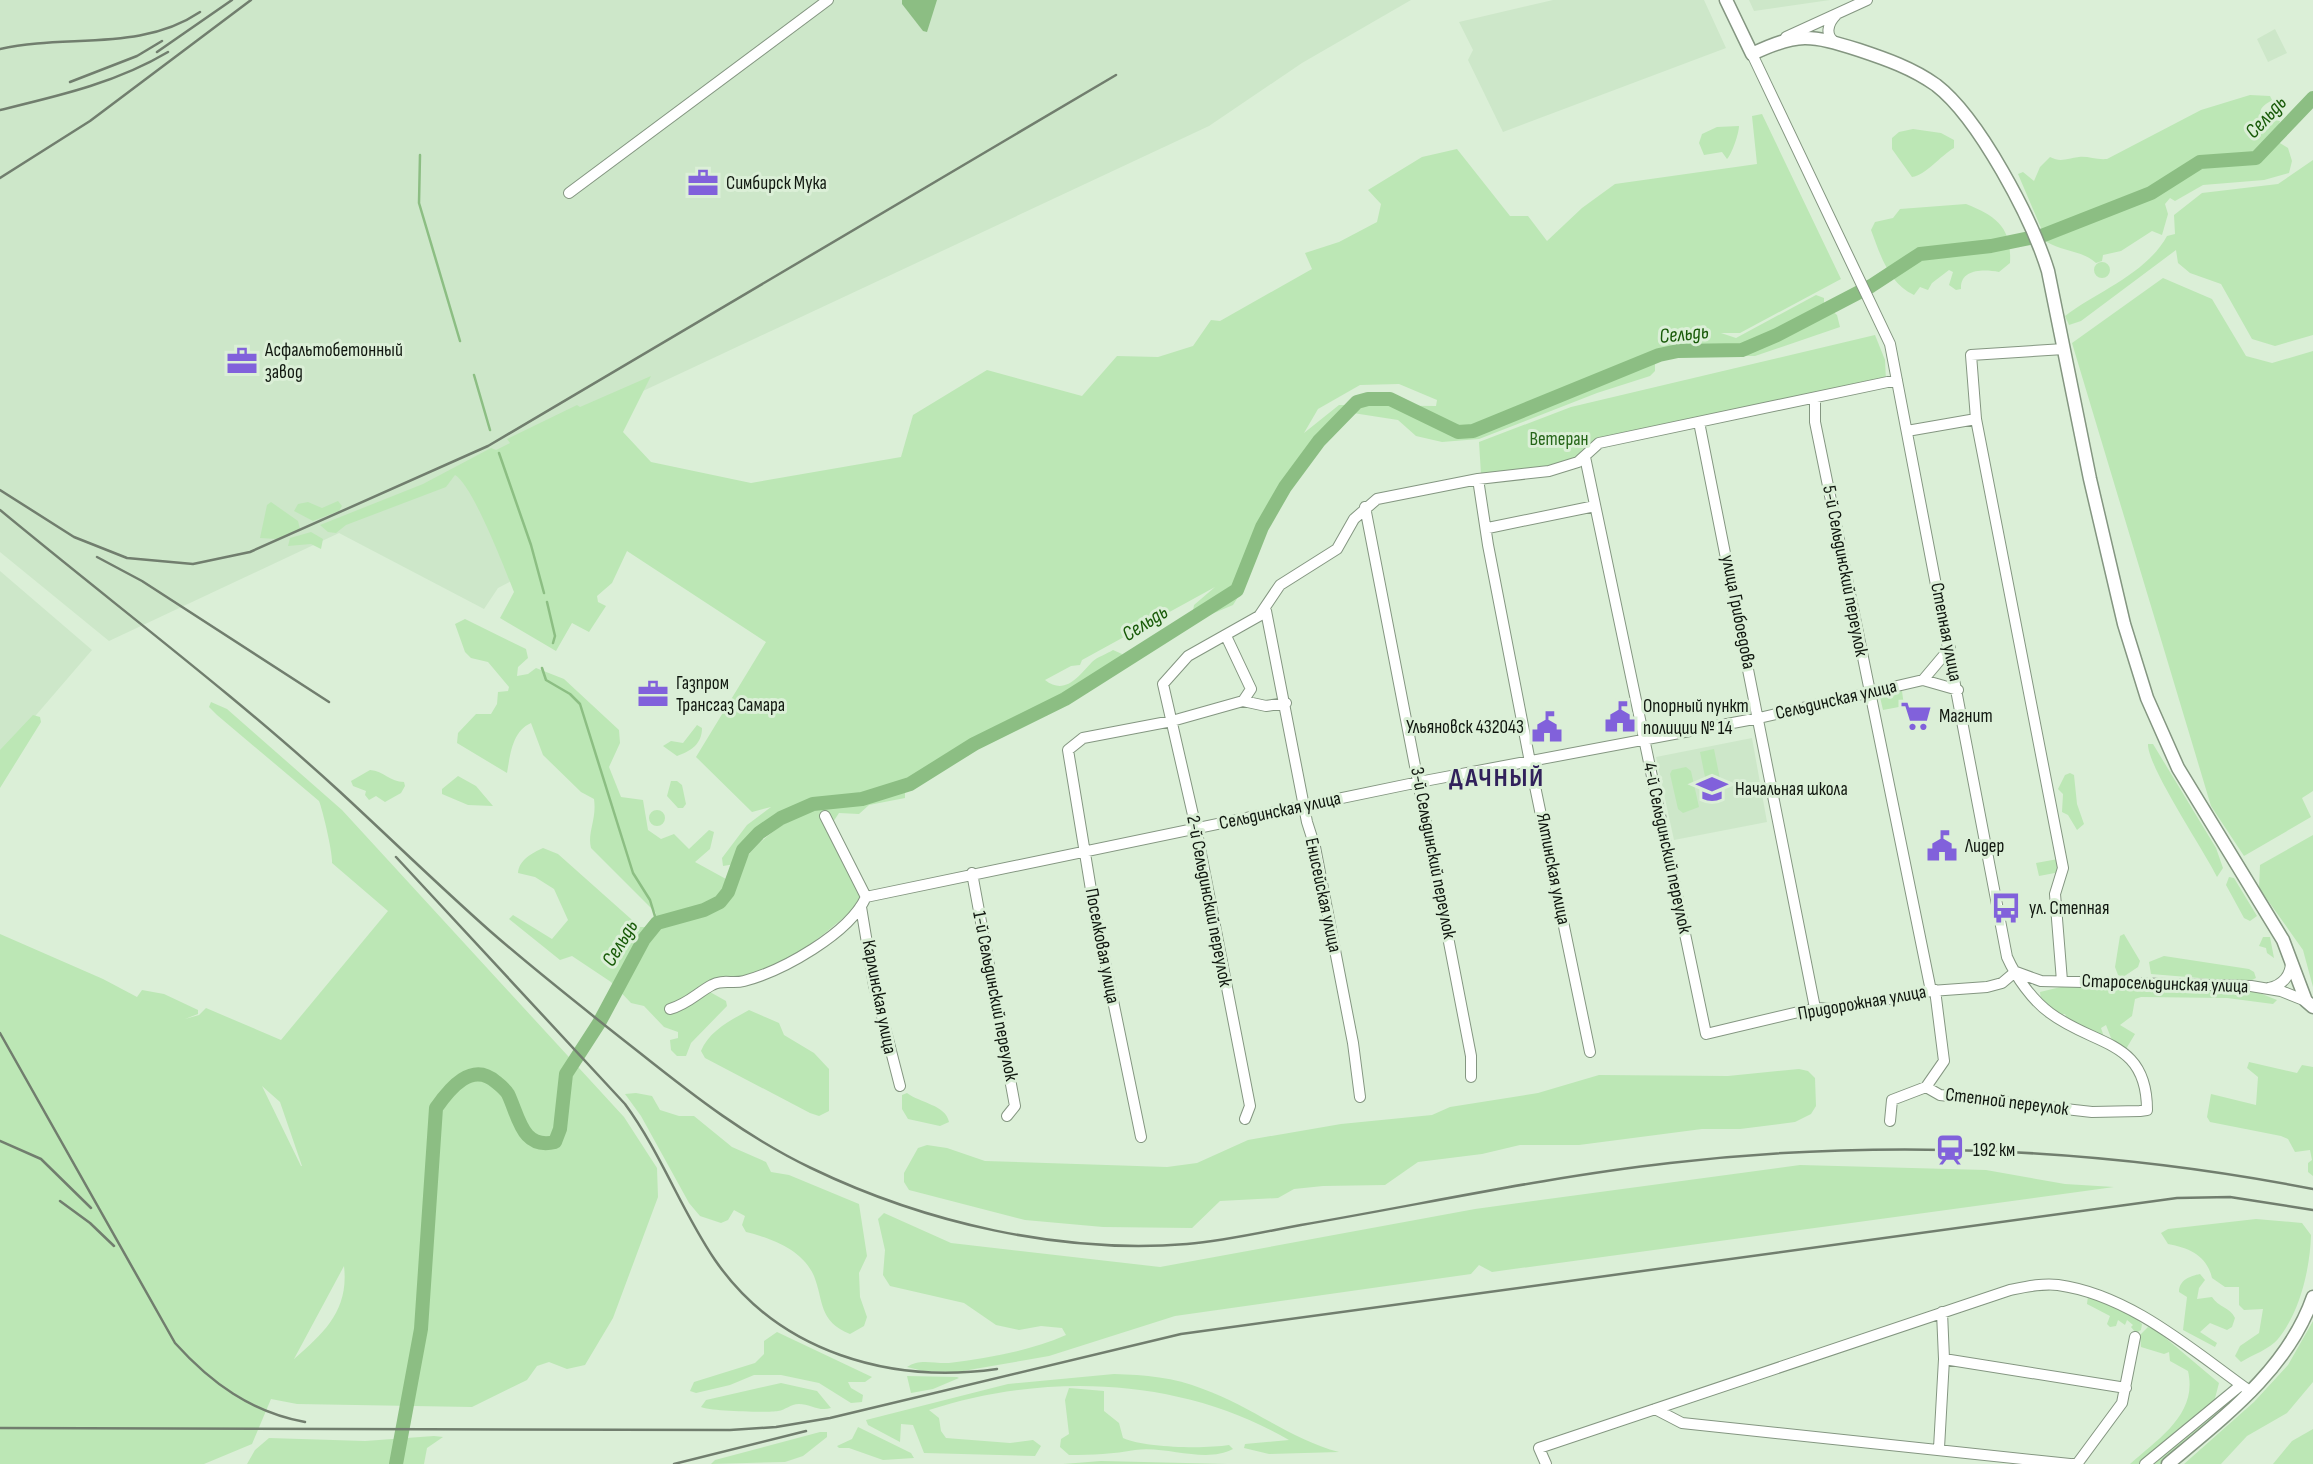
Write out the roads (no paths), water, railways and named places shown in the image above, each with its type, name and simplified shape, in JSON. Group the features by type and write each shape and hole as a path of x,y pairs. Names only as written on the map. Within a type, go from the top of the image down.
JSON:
{"main road":[{"path":"1726,0 1752,54 1783,39 1810,37 1905,66 1952,99 1976,131 2021,208 2044,260 2081,441 2124,624 2152,710 2178,768 2291,956 2309,1004"},
{"path":"2168,1464 2291,1345 2313,1297"}],"street":[{"path":"569,193 828,0"},
{"path":"1783,39 1867,0"},
{"path":"1836,43 1832,40 1828,27 1837,14"},
{"name":"Степная улица","path":"1752,54 1890,344 2006,951 2015,972 2049,1013 2119,1050 2139,1066 2144,1079 2147,1110"},
{"path":"2062,981 2056,894 2063,868 1976,419 1971,355 2064,349"},
{"path":"1244,701 1251,689 1226,636 1266,611 1280,585 1291,576 1306,570 1337,549 1365,507 1377,499 1478,479 1535,475 1578,462 1590,448 1599,443 1898,380"},
{"name":"5-й Сельдинский переулок","path":"1815,398 1815,422 1869,693 1933,991 1944,1061 1926,1087"},
{"path":"1907,431 1976,419"},
{"name":"улица Грибоедова","path":"1699,422 1815,1008"},
{"name":"4-й Сельдинский переулок","path":"1585,457 1706,1034"},
{"name":"Ялтинская улица","path":"1478,479 1530,762 1590,1052"},
{"path":"1488,528 1595,506"},
{"name":"3-й Сельдинский переулок","path":"1365,507 1471,1056 1471,1077"},
{"name":"Енисейская улица","path":"1266,611 1304,806 1315,847 1360,1097"},
{"name":"2-й Сельдинский переулок","path":"1226,636 1188,656 1163,684 1196,828 1250,1106 1245,1119"},
{"name":"Сельдинская улица","path":"1923,680 1950,648"},
{"name":"Сельдинская улица","path":"866,897 1419,782 1759,718 1923,680 1958,690"},
{"path":"1172,721 1244,701 1266,706 1286,703"},
{"name":"Поселковая улица","path":"1140,1137 1067,754 1070,746 1083,738 1172,721"},
{"path":"670,1009 692,1000 712,985 742,982 782,968 831,934 861,907 866,897 825,816"},
{"name":"1-й Сельдинский переулок","path":"972,873 1015,1106 1007,1116"},
{"name":"Карлинская улица","path":"861,907 877,997 900,1086"},
{"path":"2265,988 2276,986 2289,975 2291,956"},
{"name":"Старосельдинская улица","path":"2015,972 2028,978 2062,981 2199,983 2265,988 2309,1004"},
{"name":"Придорожная улица","path":"1706,1034 1815,1008 1835,1009 1933,991 1986,987 2001,983 2015,972"},
{"name":"Степной переулок","path":"1890,1121 1892,1100 1926,1087 1940,1095 2072,1110 2147,1110"},
{"path":"1546,1464 1539,1448 2010,1290 2057,1285 2121,1305 2246,1388 2146,1464"},
{"path":"1940,1448 1944,1359 1942,1312"},
{"path":"1655,1409 1682,1423 2077,1464 2122,1403 2135,1337"},
{"path":"1944,1359 2126,1388"}],"waterway":[{"name":"Сельдь","path":"396,1464 421,1329 436,1108 455,1085 470,1076 487,1076 507,1092 523,1130 529,1136 535,1141 555,1142 560,1129 566,1074 599,1023 644,939 657,923 704,910 720,902 728,892 743,850 759,833 781,818 813,804 862,799 910,784 974,744 1065,699 1237,590 1262,527 1285,487 1319,441 1357,402 1390,399 1458,432 1473,431 1659,355 1678,351 1742,350 1777,335 1871,286 1920,254 1991,246 2044,235 2151,193 2200,162 2256,158 2313,98"},
{"path":"420,155 419,203 460,341"},
{"path":"474,375 490,430"},
{"path":"499,453 531,545 544,593"},
{"path":"547,602 555,636 553,643"},
{"path":"542,668 546,680 570,694 580,704 633,873 650,900 657,923"}],"railway":[{"path":"157,52 232,0"},
{"path":"0,178 90,121 251,0"},
{"path":"0,49 153,33 200,12"},
{"path":"70,82 137,56 162,41"},
{"path":"0,110 65,94 107,80 168,52"},
{"path":"0,490 74,537 127,558 193,564 250,552 488,446 1116,75"},
{"path":"0,510 214,683 297,754 527,962 701,1100 743,1130 811,1168 900,1204 947,1219 1042,1239 1139,1246 1187,1244 1230,1239 1485,1191 1624,1169 1750,1155 1912,1149 1993,1151 2154,1164 2313,1189"},
{"path":"97,557 142,581 329,702"},
{"path":"396,857 625,1104 715,1260 741,1292 771,1318 804,1339 840,1355 878,1366 917,1371 997,1369"},
{"path":"0,1033 175,1343 203,1371 233,1394 267,1411 305,1422"},
{"path":"0,1141 41,1159 91,1208"},
{"path":"0,1428 730,1430 776,1427 830,1418 1181,1334 2177,1198 2230,1197 2313,1210"},
{"path":"60,1201 90,1223 114,1246"},
{"path":"674,1464 806,1431"}],"place":[{"name":"Симбирск Мука","path":"703,183"},
{"name":"Асфальтобетонный завод","path":"242,361"},
{"name":"Газпром Трансгаз Самара","path":"653,694"},
{"name":"Магнит","path":"1916,716"},
{"name":"Опорный пункт полиции № 14","path":"1620,717"},
{"name":"Ульяновск 432043","path":"1547,727"},
{"name":"Начальная школа","path":"1712,789"},
{"name":"Лидер","path":"1942,846"},
{"name":"ул. Степная","path":"2006,908"},
{"name":"192 км","path":"1950,1150"}],"district":[{"name":"ДАЧНЫЙ","path":"1497,778"}],"park label":[{"name":"Ветеран","path":"1559,439"}]}
